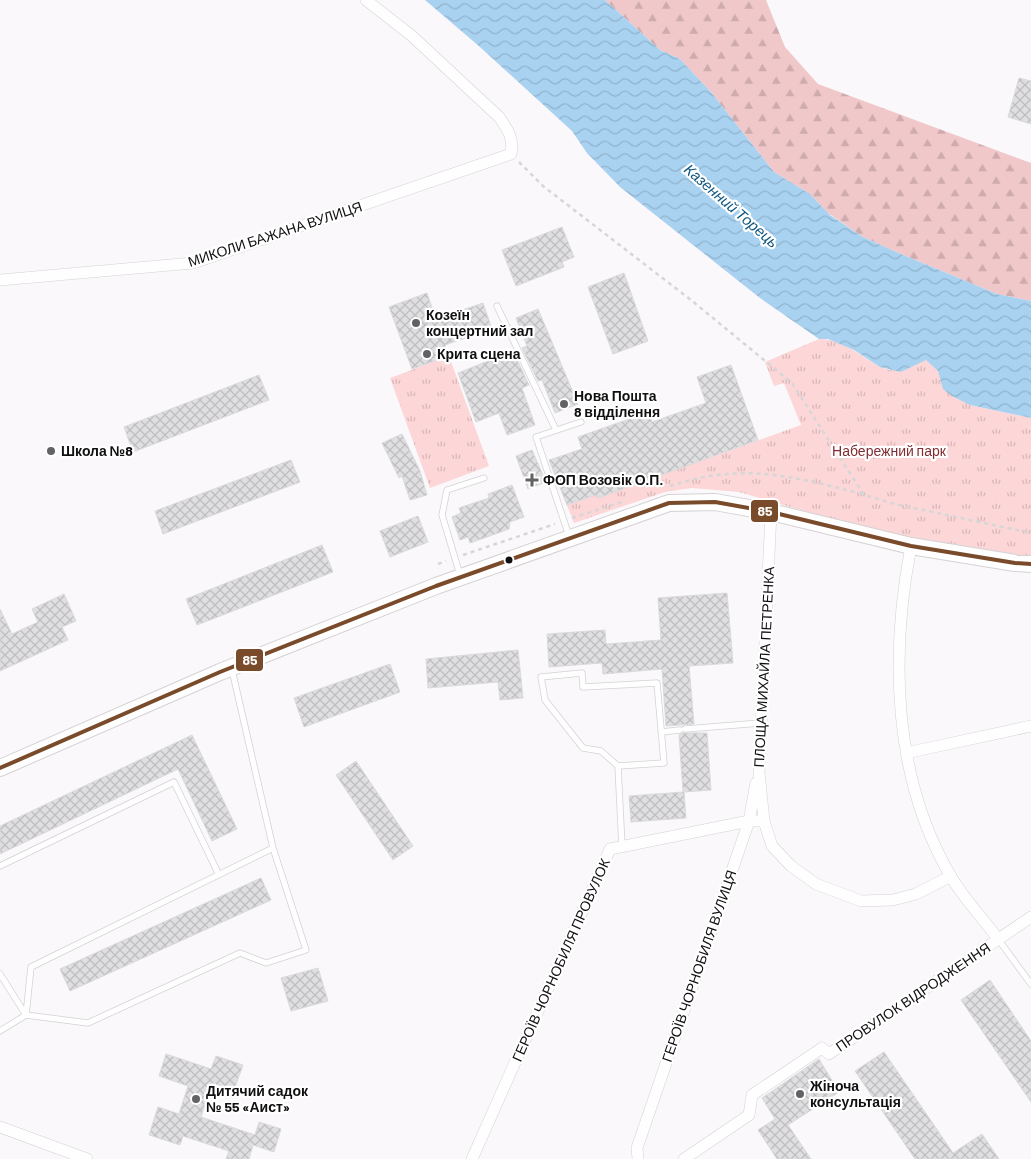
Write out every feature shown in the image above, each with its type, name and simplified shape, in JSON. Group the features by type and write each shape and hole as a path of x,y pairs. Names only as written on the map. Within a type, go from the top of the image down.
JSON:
{"main road":[{"path":"0,768 231,668 460,577 669,503 715,502 771,512 911,546 1015,564 1031,564"}],"street":[{"path":"366,0 412,36 499,117 509,130 513,142 512,154"},
{"name":"МИКОЛИ БАЖАНА ВУЛИЦЯ","path":"0,280 193,263 512,154"},
{"name":"ПЛОЩА МИХАЙЛА ПЕТРЕНКА","path":"771,512 758,772 764,821 772,846 792,866 816,884 861,901 894,900 916,894 951,876"},
{"path":"911,546 904,582 901,626 901,710 910,777 920,810 951,876 998,939"},
{"path":"906,753 1031,726"},
{"name":"ГЕРОЇВ ЧОРНОБИЛЯ ВУЛИЦЯ","path":"638,1159 637,1148 749,821 758,772"},
{"name":"ГЕРОЇВ ЧОРНОБИЛЯ ПРОВУЛОК","path":"472,1159 610,849 749,821 764,821"},
{"name":"ПРОВУЛОК ВІДРОДЖЕННЯ","path":"684,1159 749,1115 752,1095 822,1048 829,1054 1031,917"},
{"path":"0,1128 87,1159"}],"lane":[{"path":"497,306 556,430"},
{"path":"570,538 536,437 581,422"},
{"path":"460,577 442,515 448,490 484,478"},
{"path":"0,1031 26,1015 88,1023 240,953 266,963 306,950 273,848 231,668"},
{"path":"582,673 583,687 657,683 664,763 618,766 601,751 582,748 545,700 541,677 582,673"},
{"path":"661,732 761,723"},
{"path":"618,766 622,847"},
{"path":"0,866 174,782 218,875"},
{"path":"26,1015 31,967 273,848"},
{"path":"998,939 1031,984"},
{"path":"0,974 26,1015"}],"path":[{"path":"512,154 543,186 691,300 792,383 840,460 864,494 896,504 1031,533"}],"green space":[{"path":"605,0 766,0 785,47 818,84 1031,163 1031,301 997,294 901,254 863,237 828,213 810,194 774,172 711,92 680,59 660,50"},
{"name":"Набережний парк","path":"819,339 835,341 881,367 901,372 926,359 938,371 941,379 970,405 1031,418 1031,557 947,546 828,518 739,492 692,488 665,492 574,523 567,505 595,495 598,498 801,425 784,383 774,386 765,362"},
{"path":"449,356 489,466 430,488 390,378"}],"water":[{"name":"Казенний Торець","path":"425,0 605,0 660,50 680,59 711,92 774,172 810,194 830,215 863,237 901,254 997,294 1031,301 1031,418 970,405 952,396 943,389 938,371 926,360 901,372 880,367 854,350 828,339 819,339 760,298 620,187 587,153 572,131 480,47"}],"building":[{"path":"1019,78 1031,81 1031,124 1008,117"},
{"path":"562,227 574,257 562,262 564,267 516,286 502,250"},
{"path":"624,273 648,341 613,354 588,287"},
{"path":"427,293 436,319 483,303 492,329 445,345 449,356 412,369 389,307"},
{"path":"538,309 578,404 555,413 542,380 538,381 522,348 527,346 516,318"},
{"path":"513,351 529,385 522,388 535,425 507,435 499,413 476,422 458,373"},
{"path":"731,365 758,440 598,498 595,495 567,505 549,460 582,449 578,437 649,412 652,422 706,403 697,377"},
{"path":"259,375 269,400 133,452 124,427"},
{"path":"402,434 420,471 427,495 410,500 402,476 399,478 382,443"},
{"name":"ФОП Возовік О.П.","path":"532,450 546,482 528,489 516,456"},
{"path":"291,460 300,482 163,534 155,511"},
{"path":"512,485 524,517 510,522 509,529 470,543 468,537 460,540 452,517 461,513 459,508 489,498 488,494"},
{"path":"418,516 428,542 390,557 380,531"},
{"path":"322,545 333,572 197,625 186,599"},
{"path":"727,593 733,663 689,666 694,724 666,726 662,669 603,674 602,663 549,667 547,634 605,630 606,644 661,640 658,598"},
{"path":"64,594 76,621 62,627 68,640 0,671 0,609 12,634 38,622 32,609"},
{"path":"518,650 523,698 500,700 498,682 428,688 426,659"},
{"path":"390,664 400,692 304,727 294,698"},
{"path":"683,733 707,733 711,790 684,792 686,818 631,822 629,796 683,792 679,735"},
{"path":"192,735 237,829 212,841 178,769 0,854 0,826"},
{"path":"356,761 413,846 393,860 336,775"},
{"path":"261,878 271,900 70,991 60,969"},
{"path":"318,968 328,1001 291,1011 281,978"},
{"path":"990,980 1031,1041 1031,1102 961,1000"},
{"path":"884,1052 953,1153 982,1134 999,1159 915,1159 855,1071"},
{"name":"Дитячий садок № 55 «Аист»","path":"166,1054 211,1069 216,1056 243,1065 234,1090 212,1083 201,1117 255,1135 259,1122 281,1129 274,1152 253,1145 249,1159 226,1159 229,1151 183,1136 180,1145 149,1135 158,1107 179,1114 188,1086 159,1076"},
{"name":"Жіноча консультація","path":"819,1059 839,1092 788,1125 811,1159 777,1159 758,1130 775,1119 762,1098"}],"transit line":[{"name":"85","path":"0,768 220,672 436,586 669,503 715,502 771,512 911,546 1031,564"}],"place":[{"name":"Козеїн концертний зал","path":"416,323"},
{"name":"Крита сцена","path":"427,354"},
{"name":"Нова Пошта 8 відділення","path":"564,404"},
{"name":"Школа №8","path":"51,451"},
{"name":"ФОП Возовік О.П.","path":"532,480"},
{"name":"Жіноча консультація","path":"800,1094"},
{"name":"Дитячий садок № 55 «Аист»","path":"196,1099"}]}
